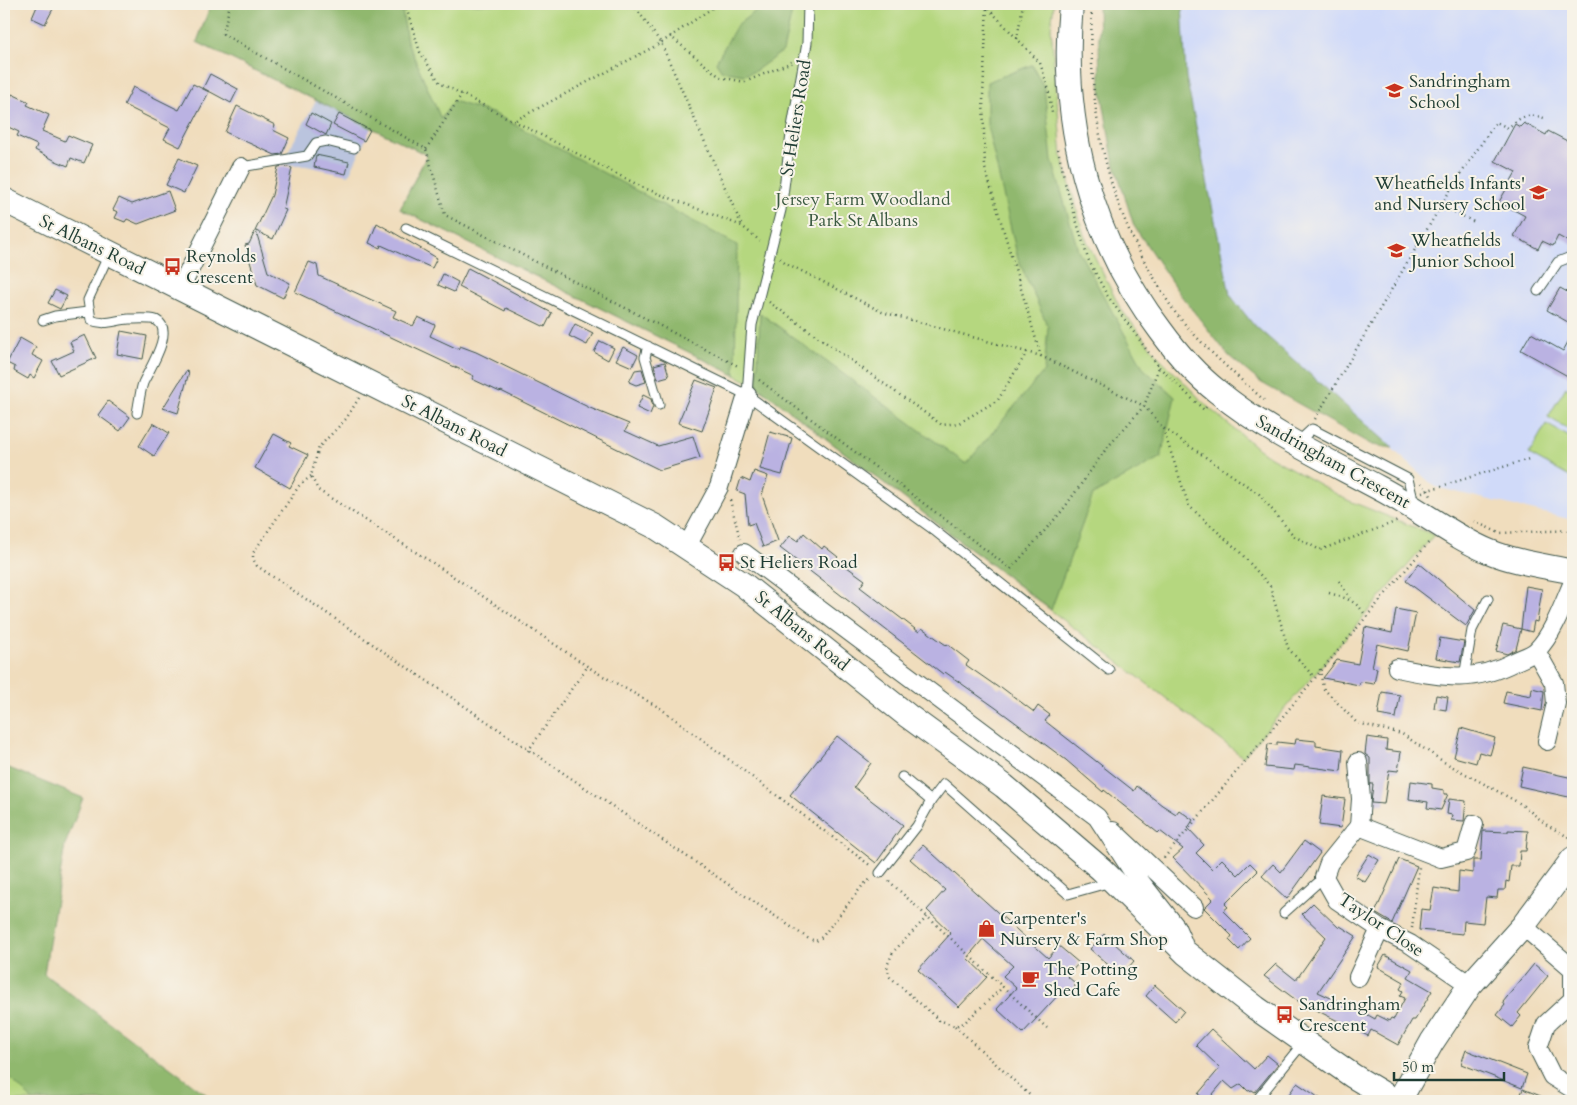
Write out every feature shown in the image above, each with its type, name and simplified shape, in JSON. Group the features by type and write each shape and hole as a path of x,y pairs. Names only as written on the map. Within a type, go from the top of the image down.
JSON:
{"main road":[{"name":"Sandringham Crescent","path":"1072,4 1068,64 1075,137 1087,184 1112,253 1152,319 1190,366 1215,391 1243,412 1295,444 1413,504 1488,551 1573,572"},
{"name":"St Albans Road","path":"4,200 647,522 687,546 744,584 916,722 1004,786 1114,882 1186,953 1352,1076 1397,1101"},
{"path":"1397,1101 1432,1042 1470,985 1523,926 1573,859"}],"street":[{"path":"180,289 241,167"},
{"name":"St Heliers Road","path":"687,546 719,488 747,395"},
{"path":"744,553 1097,817 1194,907"},
{"path":"1397,668 1441,677 1464,677 1495,672 1536,651 1558,617 1573,582"},
{"path":"1536,651 1554,683 1556,703 1547,742"},
{"path":"1358,762 1361,799 1359,826 1441,858 1466,852 1474,824"},
{"path":"1097,817 1133,872 1176,927 1186,953"},
{"name":"Taylor Close","path":"1359,826 1328,863 1324,878 1336,900 1380,928 1410,944 1470,985"},
{"path":"1523,926 1573,969 1573,999 1546,1024 1538,1048 1552,1076 1573,1089"},
{"path":"1358,977 1380,928"}],"lane":[{"name":"St Heliers Road","path":"747,395 752,324 781,210 792,127 809,27 808,4"},
{"path":"241,167 306,156 316,143 326,141 354,148"},
{"path":"406,228 747,395 930,527 1109,670"},
{"path":"109,254 88,300 88,312 92,320 100,324 126,319 155,320 160,324 163,332 153,367 144,382 137,413"},
{"path":"1538,291 1558,262 1573,256"},
{"path":"42,320 56,316 88,312"},
{"path":"648,346 645,357 659,405"},
{"path":"1464,677 1472,630 1488,598"},
{"path":"902,777 931,801"},
{"path":"880,872 917,826 931,801 944,784 1068,894 1114,882"},
{"path":"1284,913 1324,878"},
{"path":"1256,1101 1304,1041"}],"path":[{"path":"230,4 222,34 426,149 445,215 749,372 1011,569 1062,511 1106,449 1144,406 1159,367 1106,295 1088,260 1073,213 1057,142"},
{"path":"405,4 420,52 440,83 516,120 644,188 742,226 786,263 882,312 1041,356 1144,406 1162,427 1259,494 1294,536 1320,550 1413,504 1528,459"},
{"path":"633,4 661,43 742,226"},
{"path":"516,120 661,43 718,4"},
{"path":"988,4 983,96 985,168 1041,356"},
{"path":"1017,39 1023,4"},
{"path":"1092,4 1091,76 1100,147 1117,203 1138,252 1174,310 1216,359 1265,401"},
{"path":"988,8 1040,63 1048,87 1052,114"},
{"path":"670,36 720,77 745,82 805,57"},
{"path":"426,149 462,94"},
{"path":"1313,422 1441,205 1496,122 1508,128 1519,118 1531,114 1544,118"},
{"path":"1441,205 1476,223"},
{"path":"757,301 767,301 942,425 959,423 998,400 1027,352"},
{"path":"369,383 346,419 319,447 311,476 299,486 253,553 253,559 257,566 809,940 816,941 822,937 863,885 880,872"},
{"path":"1162,427 1189,506 1239,552 1270,586 1288,648 1314,678"},
{"path":"311,476 318,490 436,565 587,667 660,708 880,872 1047,1028"},
{"path":"719,488 728,492 744,553"},
{"path":"1470,520 1499,533 1573,530"},
{"path":"1153,867 1170,854 1320,670 1430,541"},
{"path":"1339,581 1350,599"},
{"path":"1329,593 1350,599 1359,605 1366,616"},
{"path":"528,751 587,667"},
{"path":"1320,670 1323,688 1357,723 1402,734 1444,762 1521,804 1547,825 1573,840"},
{"path":"1410,944 1421,850"},
{"path":"928,917 893,952 887,966 890,977 939,1020 955,1026 1036,1101"},
{"path":"955,1026 964,1023 1003,987"}],"shaded area":[{"name":"Wheatfields Junior School","path":"1182,4 1573,4 1573,520 1435,487 1252,323 1230,295 1186,77"},
{"path":"316,101 371,128 349,175 306,166 276,164 285,157"}],"green space":[{"name":"Jersey Farm Woodland Park St Albans","path":"211,4 1054,4 1051,27 1062,157 1084,235 1120,308 1158,356 1209,408 1262,452 1347,500 1434,535 1243,757 757,386 400,209 427,155 197,42"},
{"path":"211,4 401,4 407,41 441,119 453,101 495,114 737,245 735,375 400,209 427,155 197,42"},
{"path":"765,4 793,7 783,51 755,71 744,75 722,71 716,62 737,25"},
{"path":"1098,4 1182,4 1186,77 1230,295 1252,323 1393,448 1372,445 1260,382 1229,356 1179,293 1134,226 1113,159 1100,83"},
{"path":"1032,65 1044,87 1052,160 1078,250 1144,369 1175,397 1161,457 1093,495 1051,610 757,386 760,313 966,464 1044,371 1048,327 1018,259 987,125 987,82"},
{"path":"1566,387 1573,392 1573,432 1548,417"},
{"path":"1546,424 1573,439 1573,479 1529,454"},
{"path":"4,766 83,798 65,845 44,974 215,1101 33,1101 4,1072"},
{"path":"4,1072 33,1101 4,1101"}],"building":[{"path":"38,4 54,7 45,24 32,18"},
{"path":"210,74 238,89 231,103 203,88"},
{"path":"193,84 209,92 180,147 164,139 170,128 124,105 133,87 179,110"},
{"path":"12,94 29,102 27,105 49,115 42,131 65,141 68,135 92,145 84,163 71,158 68,166 56,161 35,150 37,145 17,136 19,132 4,125 4,112"},
{"path":"237,106 275,125 273,130 289,138 282,154 275,155 225,132"},
{"path":"311,113 331,124 326,135 306,124"},
{"path":"339,114 370,130 364,141 333,125"},
{"name":"Wheatfields Infants' and Nursery School","path":"1524,123 1546,135 1548,131 1573,144 1573,244 1558,236 1553,246 1542,241 1538,249 1514,236 1525,216 1499,202 1516,172 1495,161 1515,124 1520,127"},
{"path":"316,155 349,162 346,174 314,167"},
{"path":"179,158 197,166 184,193 166,185"},
{"path":"278,167 292,168 283,209 286,210 273,239 256,231 268,272 290,283 283,298 257,285 245,245 249,244 272,195"},
{"path":"168,191 175,210 138,224 127,219 125,222 115,218 118,212 113,210 119,198 132,204"},
{"path":"377,223 437,258 432,268 381,245 380,248 369,243"},
{"path":"309,262 317,265 319,276 396,311 393,317 413,326 418,317 435,325 430,336 458,349 460,346 476,352 590,408 629,424 625,431 658,446 693,436 700,458 660,470 501,391 472,379 474,376 295,292"},
{"path":"468,268 552,313 545,327 506,308 505,311 459,287"},
{"path":"443,274 458,282 454,292 438,285"},
{"name":"Wheatfields Junior School","path":"1560,288 1573,295 1573,325 1547,310"},
{"path":"55,290 67,296 60,309 48,303"},
{"path":"575,324 593,333 587,345 569,336"},
{"path":"121,331 147,336 143,359 117,354"},
{"path":"1531,333 1563,351 1573,333 1573,379 1521,350"},
{"path":"85,335 96,358 59,375 52,361 74,351 70,342"},
{"path":"20,338 36,347 32,355 43,361 34,378 30,375 28,379 14,371 15,367 7,363"},
{"path":"600,341 614,348 608,360 594,352"},
{"path":"623,347 638,355 632,367 616,360"},
{"path":"665,362 669,376 658,379 654,365"},
{"path":"642,369 646,382 636,385 629,382 635,370"},
{"path":"186,371 189,372 178,413 163,408"},
{"path":"696,380 717,388 702,431 678,423"},
{"path":"643,395 651,399 653,407 650,414 637,408"},
{"path":"108,401 130,417 120,431 98,415"},
{"path":"153,423 169,433 154,456 139,446"},
{"path":"770,432 792,438 782,475 760,469"},
{"path":"274,434 291,443 289,446 308,455 290,488 255,468"},
{"path":"754,471 768,476 762,495 778,541 763,547 754,523 748,525 745,494 737,491 741,478 750,482"},
{"path":"804,533 822,549 824,546 838,557 836,559 865,580 860,587 919,632 922,628 947,644 969,661 966,665 999,688 1001,687 1034,712 1038,706 1050,715 1045,721 1134,791 1137,786 1176,814 1179,810 1193,820 1188,828 1204,845 1196,853 1212,869 1222,859 1238,875 1250,863 1258,871 1225,904 1228,907 1223,911 1250,938 1239,950 1229,940 1232,936 1204,908 1213,899 1173,858 1183,849 1160,831 1158,833 1104,790 1103,792 1066,760 996,708 945,672 943,674 780,548 790,536 798,541"},
{"path":"1419,563 1475,610 1466,626 1406,581"},
{"path":"1526,586 1542,589 1537,622 1534,621 1532,632 1521,629"},
{"path":"1396,609 1416,613 1408,651 1377,644 1372,667 1377,668 1374,684 1360,682 1359,685 1323,678 1337,660 1358,664 1365,627 1392,633"},
{"path":"1503,625 1521,629 1516,649 1507,654 1496,651"},
{"path":"1440,638 1464,642 1460,662 1436,658"},
{"path":"1532,688 1544,691 1542,711 1503,703 1506,691 1531,696"},
{"path":"1382,692 1400,695 1396,718 1378,715"},
{"path":"1436,695 1448,697 1446,710 1434,708"},
{"path":"1461,728 1495,738 1490,755 1479,752 1476,763 1454,757"},
{"path":"837,736 871,763 854,787 903,825 876,863 790,795"},
{"path":"1367,737 1387,740 1386,750 1401,752 1398,771 1389,770 1384,804 1371,803 1373,784 1370,784 1370,758 1365,754"},
{"path":"1296,739 1316,741 1316,746 1343,750 1341,771 1295,765 1294,770 1265,767 1268,744 1277,745 1277,742 1295,744"},
{"path":"1523,767 1573,778 1573,798 1519,786"},
{"path":"1411,781 1432,784 1432,788 1444,790 1444,794 1448,794 1441,810 1427,808 1428,802 1409,799"},
{"path":"1323,796 1345,799 1341,828 1319,825"},
{"path":"1449,799 1466,801 1464,821 1451,820 1452,815 1447,814"},
{"path":"1508,830 1528,831 1526,851 1520,851 1519,866 1511,866 1509,882 1506,881 1505,890 1498,890 1497,898 1486,897 1483,923 1464,921 1463,934 1419,930 1421,909 1430,910 1434,888 1458,892 1459,871 1473,873 1473,860 1481,860 1483,831 1508,832"},
{"path":"1304,841 1320,853 1287,899 1262,876 1273,864 1281,872"},
{"name":"Carpenter's Nursery & Farm Shop","path":"923,845 1048,958 1059,946 1079,963 1067,976 1075,983 1075,988 1068,996 1062,991 1023,1033 997,1009 1016,988 1003,976 1013,966 983,939 967,958 987,977 959,1007 918,970 951,933 927,910 945,890 910,859"},
{"path":"1369,854 1379,860 1365,882 1355,876"},
{"path":"1399,859 1417,866 1392,923 1375,913"},
{"path":"1313,903 1339,928 1340,926 1356,936 1318,992 1348,1006 1349,1004 1375,1019 1377,1015 1389,1021 1391,1018 1394,1019 1405,998 1400,996 1403,991 1400,989 1404,982 1378,967 1385,955 1412,970 1408,977 1432,991 1398,1045 1371,1030 1368,1036 1296,1000 1264,976 1276,964 1296,980 1326,937 1302,914"},
{"path":"1104,934 1134,961 1121,976 1090,949"},
{"path":"1534,964 1548,976 1518,1013 1521,1016 1512,1027 1497,1015 1505,1005 1503,1002"},
{"path":"1155,985 1184,1011 1175,1022 1146,996"},
{"path":"1211,1029 1254,1069 1267,1055 1278,1064 1255,1092 1252,1090 1248,1091 1241,1084 1233,1089 1224,1081 1207,1101 1198,1094 1220,1068 1196,1045"},
{"path":"1466,1050 1527,1074 1522,1088 1461,1064"},
{"path":"1297,1083 1324,1101 1284,1101"},
{"path":"1523,1089 1553,1101 1518,1101"}],"place":[{"name":"Sandringham School","path":"1395,91"},
{"name":"Wheatfields Infants' and Nursery School","path":"1539,193"},
{"name":"Wheatfields Junior School","path":"1397,250"},
{"name":"Reynolds Crescent","path":"172,266"},
{"name":"St Heliers Road","path":"726,562"},
{"name":"Carpenter's Nursery & Farm Shop","path":"986,928"},
{"name":"The Potting Shed Cafe","path":"1030,979"},
{"name":"Sandringham Crescent","path":"1285,1014"}]}
